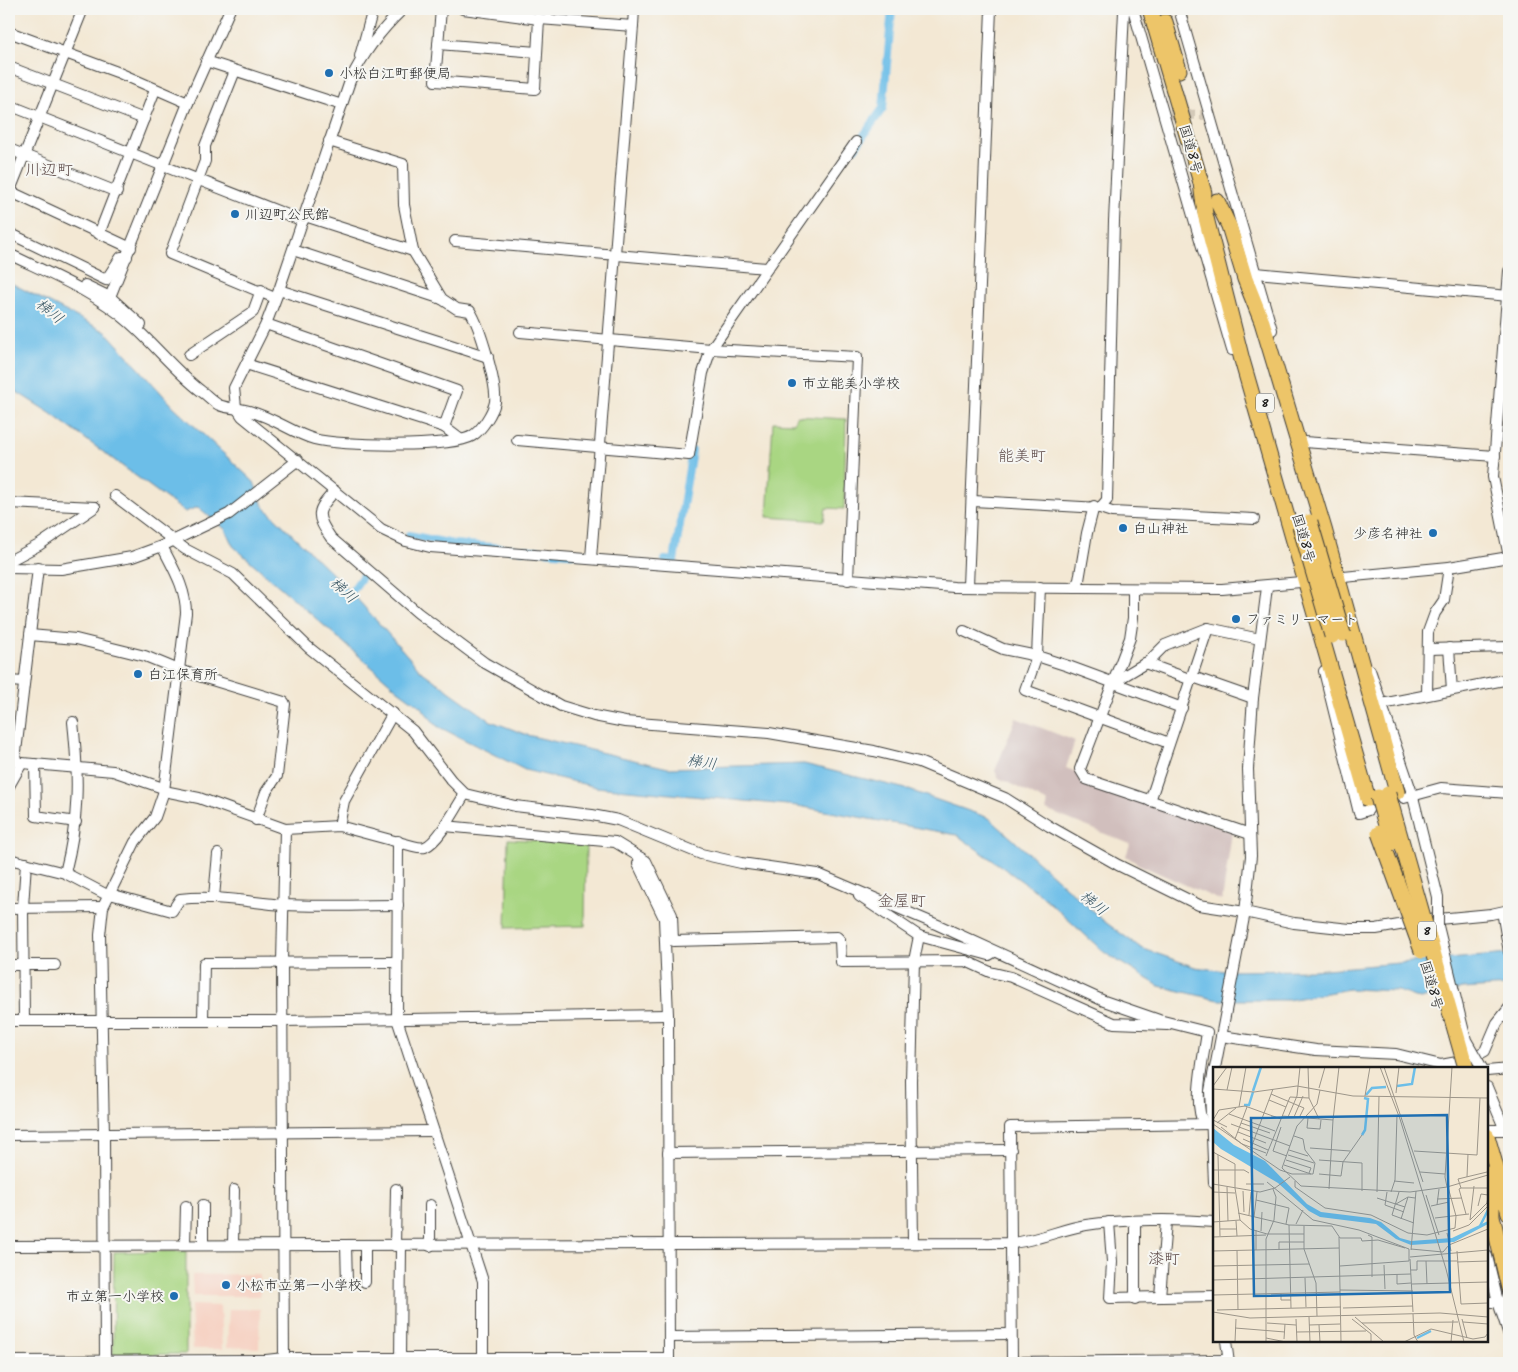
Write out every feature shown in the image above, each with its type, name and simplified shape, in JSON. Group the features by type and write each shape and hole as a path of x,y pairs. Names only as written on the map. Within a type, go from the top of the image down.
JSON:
{"highway":[{"name":"国道8号","path":"1150,9 1201,183 1205,214 1239,278 1310,522 1331,634 1388,798 1456,1067"},
{"name":"国道8号","path":"1161,9 1217,201 1227,254"},
{"path":"1239,278 1242,360 1306,582 1331,634 1388,798"},
{"path":"1310,522 1338,578 1348,616 1388,798 1396,886 1426,948"},
{"name":"国道8号","path":"1426,948 1466,1067"},
{"path":"1488,1141 1509,1254"},
{"path":"1488,1176 1509,1213"},
{"path":"1497,1190 1509,1206"},
{"path":"1497,1190 1492,1216 1509,1288"}],"street":[{"path":"82,9 9,192 99,234 129,253"},
{"path":"110,297 188,103 230,9"},
{"path":"374,9 359,62 329,141 266,324 234,388 236,407 242,416 381,529 406,541 430,547 592,558 907,585 1133,589 1267,587 1338,578 1449,568 1509,557 1493,477 1509,271"},
{"path":"359,62 384,28 402,9"},
{"path":"441,9 435,81 535,89 537,52 533,15"},
{"path":"463,9 632,26"},
{"path":"592,558 634,9"},
{"path":"968,586 969,536 973,502 991,9"},
{"path":"1075,588 1080,580 1087,533 1097,507 1107,500 1119,113 1124,11 1128,9"},
{"path":"1133,9 1167,114 1279,513 1296,545"},
{"path":"1178,9 1207,115 1239,278 1304,442 1324,514 1310,522"},
{"path":"9,32 116,72 188,103"},
{"path":"438,44 537,52"},
{"path":"206,61 342,106"},
{"path":"9,67 144,119"},
{"path":"235,71 205,146 205,161 170,254 261,290 488,357"},
{"path":"99,234 117,192 155,90"},
{"path":"9,105 198,180 304,218 413,251"},
{"path":"329,141 403,164 404,204 413,251 442,299"},
{"path":"517,440 689,455 703,373 711,349 856,142"},
{"path":"9,149 117,192"},
{"path":"9,233 106,280 120,257 129,253"},
{"path":"455,241 766,268"},
{"path":"9,254 72,284 108,305 149,341 180,374 220,405 255,412 314,439 364,444 440,442 460,439 472,436 482,426 495,401 488,357 470,311 456,309 442,299 293,250"},
{"path":"1239,278 1508,296"},
{"path":"72,284 78,282 110,297 148,332 149,341"},
{"path":"189,355 253,312 261,290"},
{"path":"266,324 456,391 444,427"},
{"path":"520,332 711,349 857,357 848,580"},
{"path":"246,364 444,427 460,439"},
{"path":"1304,442 1495,456"},
{"path":"9,568 61,569 132,557 162,546 230,514 298,460"},
{"path":"335,491 320,507 319,514 322,524 331,538 456,643 485,663 561,706 594,716 625,722 769,733 874,751 919,762 989,789 1118,865 1199,906 1294,923 1350,929 1376,929 1428,920 1506,913 1509,952"},
{"path":"115,496 179,538 202,559 233,574 308,647 413,731 450,780 465,794 515,806 618,820 664,841 701,854 741,863 818,874 1104,1001 1171,1024 1207,1032 1199,1101 1201,1118 1208,1124"},
{"path":"973,502 1097,507 1112,512 1254,519"},
{"path":"9,503 95,507 40,546 9,561"},
{"path":"104,1361 104,1134 100,935 103,907 135,842 155,817 164,791 186,601 179,580 162,546"},
{"path":"9,786 15,760 38,568"},
{"path":"1427,695 1428,632 1435,613 1444,600 1449,568"},
{"path":"1214,1067 1245,914 1251,856 1248,769 1253,698 1267,587"},
{"path":"1040,588 1037,656 1025,690 1169,743"},
{"path":"1133,589 1134,618 1130,638 1080,769 1086,779 1250,834"},
{"path":"1348,616 1358,634 1382,704 1388,798 1420,825 1438,897 1438,926 1466,1040 1481,1067"},
{"path":"1112,684 1145,663 1165,645 1208,628 1260,639"},
{"path":"1150,801 1208,628"},
{"path":"964,631 1004,649 1037,656 1182,708"},
{"path":"30,635 76,639 145,656 179,670 286,704 277,776 266,792 256,820"},
{"path":"1428,649 1509,647"},
{"path":"1449,648 1452,690"},
{"path":"1145,663 1253,698"},
{"path":"1382,704 1509,679"},
{"path":"9,681 24,682"},
{"path":"339,826 344,801 392,713"},
{"path":"65,873 76,822 78,768 73,722"},
{"path":"15,760 35,764 114,771 162,788 164,791 199,798 285,829 339,826 413,846 425,847 445,826 465,794"},
{"path":"35,764 36,816 76,822"},
{"path":"1388,798 1441,788 1509,793"},
{"path":"445,826 615,842 646,861 672,915 673,941 837,937 840,940 841,962 966,961 990,972 1011,977 1114,1023 1163,1027 1171,1024"},
{"path":"284,1360 282,962 285,829"},
{"path":"398,841 397,1019 432,1131 483,1281 483,1360"},
{"path":"214,898 218,854"},
{"path":"9,1361 669,1360 668,1015 664,918 638,864 641,858"},
{"path":"9,859 65,873 109,895 172,911 180,899 214,898 283,904 398,905"},
{"path":"24,1021 23,908 26,863"},
{"path":"857,891 860,898 919,936 989,955 995,951"},
{"path":"9,908 103,907"},
{"path":"914,1243 911,1081 914,961 919,936"},
{"path":"203,1021 204,964 397,962"},
{"path":"9,965 55,964"},
{"path":"1222,1032 1316,1050 1396,1054 1441,1065 1468,1060 1485,1051 1497,1022 1509,1008"},
{"path":"9,1021 283,1021 668,1015"},
{"path":"1488,1071 1509,1069"},
{"path":"1488,1090 1507,1130 1488,1130"},
{"path":"1212,1091 1208,1124 1213,1173"},
{"path":"1208,1124 1010,1127 1012,1362 1228,1362 1226,1342"},
{"path":"9,1135 432,1131"},
{"path":"668,1153 1011,1150"},
{"path":"396,1189 400,1360"},
{"path":"233,1245 234,1190"},
{"path":"430,1205 430,1246"},
{"path":"185,1245 186,1206"},
{"path":"203,1206 203,1245"},
{"path":"1135,1221 1135,1299"},
{"path":"9,1246 1011,1243 1022,1242 1084,1225 1109,1222 1213,1222"},
{"path":"1109,1222 1112,1262 1110,1298 1213,1296"},
{"path":"1160,1297 1166,1222"},
{"path":"346,1245 347,1282"},
{"path":"365,1245 365,1282"},
{"path":"1488,1260 1498,1302 1509,1335"},
{"path":"1488,1302 1509,1302"},
{"path":"669,1337 1011,1334"}],"shaded area":[{"path":"1016,718 1075,741 1066,768 1232,832 1222,901 1138,864 1126,856 1130,844 1046,810 1048,803 999,778 995,771"},
{"name":"小松市立第一小学校","path":"259,1274 260,1296 193,1296 192,1275"},
{"path":"191,1305 220,1306 222,1349 193,1349"},
{"path":"229,1309 260,1309 259,1348 227,1347"}],"green space":[{"path":"796,416 846,419 844,509 826,508 824,521 767,517 773,422 794,423"},
{"path":"508,839 586,843 585,926 506,928"},
{"path":"186,1251 186,1354 113,1355 114,1252"}],"water":[{"name":"梯川","path":"9,282 106,332 173,406 254,482 263,506 351,592 421,671 491,721 527,735 668,768 804,764 906,789 989,818 1105,922 1141,948 1195,967 1224,971 1314,970 1509,954 1509,986 1462,989 1420,999 1398,991 1349,989 1288,1000 1218,1000 1159,986 1105,953 1040,894 957,835 798,806 596,787 525,770 437,726 420,706 398,690 233,546 225,529 198,507 185,512 50,413 9,387"}],"waterway":[{"path":"855,148 883,108 892,9"},
{"path":"665,560 674,561 692,450"},
{"path":"409,535 453,544 583,554"},
{"name":"梯川","path":"345,601 364,574"}],"tunnel":[{"path":"1170,114 1204,115"}],"place":[{"name":"小松白江町郵便局","path":"329,73"},
{"name":"川辺町公民館","path":"235,214"},
{"name":"市立能美小学校","path":"792,383"},
{"name":"白山神社","path":"1123,528"},
{"name":"少彦名神社","path":"1433,533"},
{"name":"ファミリーマート","path":"1236,619"},
{"name":"白江保育所","path":"138,674"},
{"name":"小松市立第一小学校","path":"226,1285"},
{"name":"市立第一小学校","path":"174,1296"}],"district":[{"name":"川辺町","path":"49,169"},
{"name":"能美町","path":"1022,455"},
{"name":"金屋町","path":"902,900"},
{"name":"漆町","path":"1164,1258"}]}
